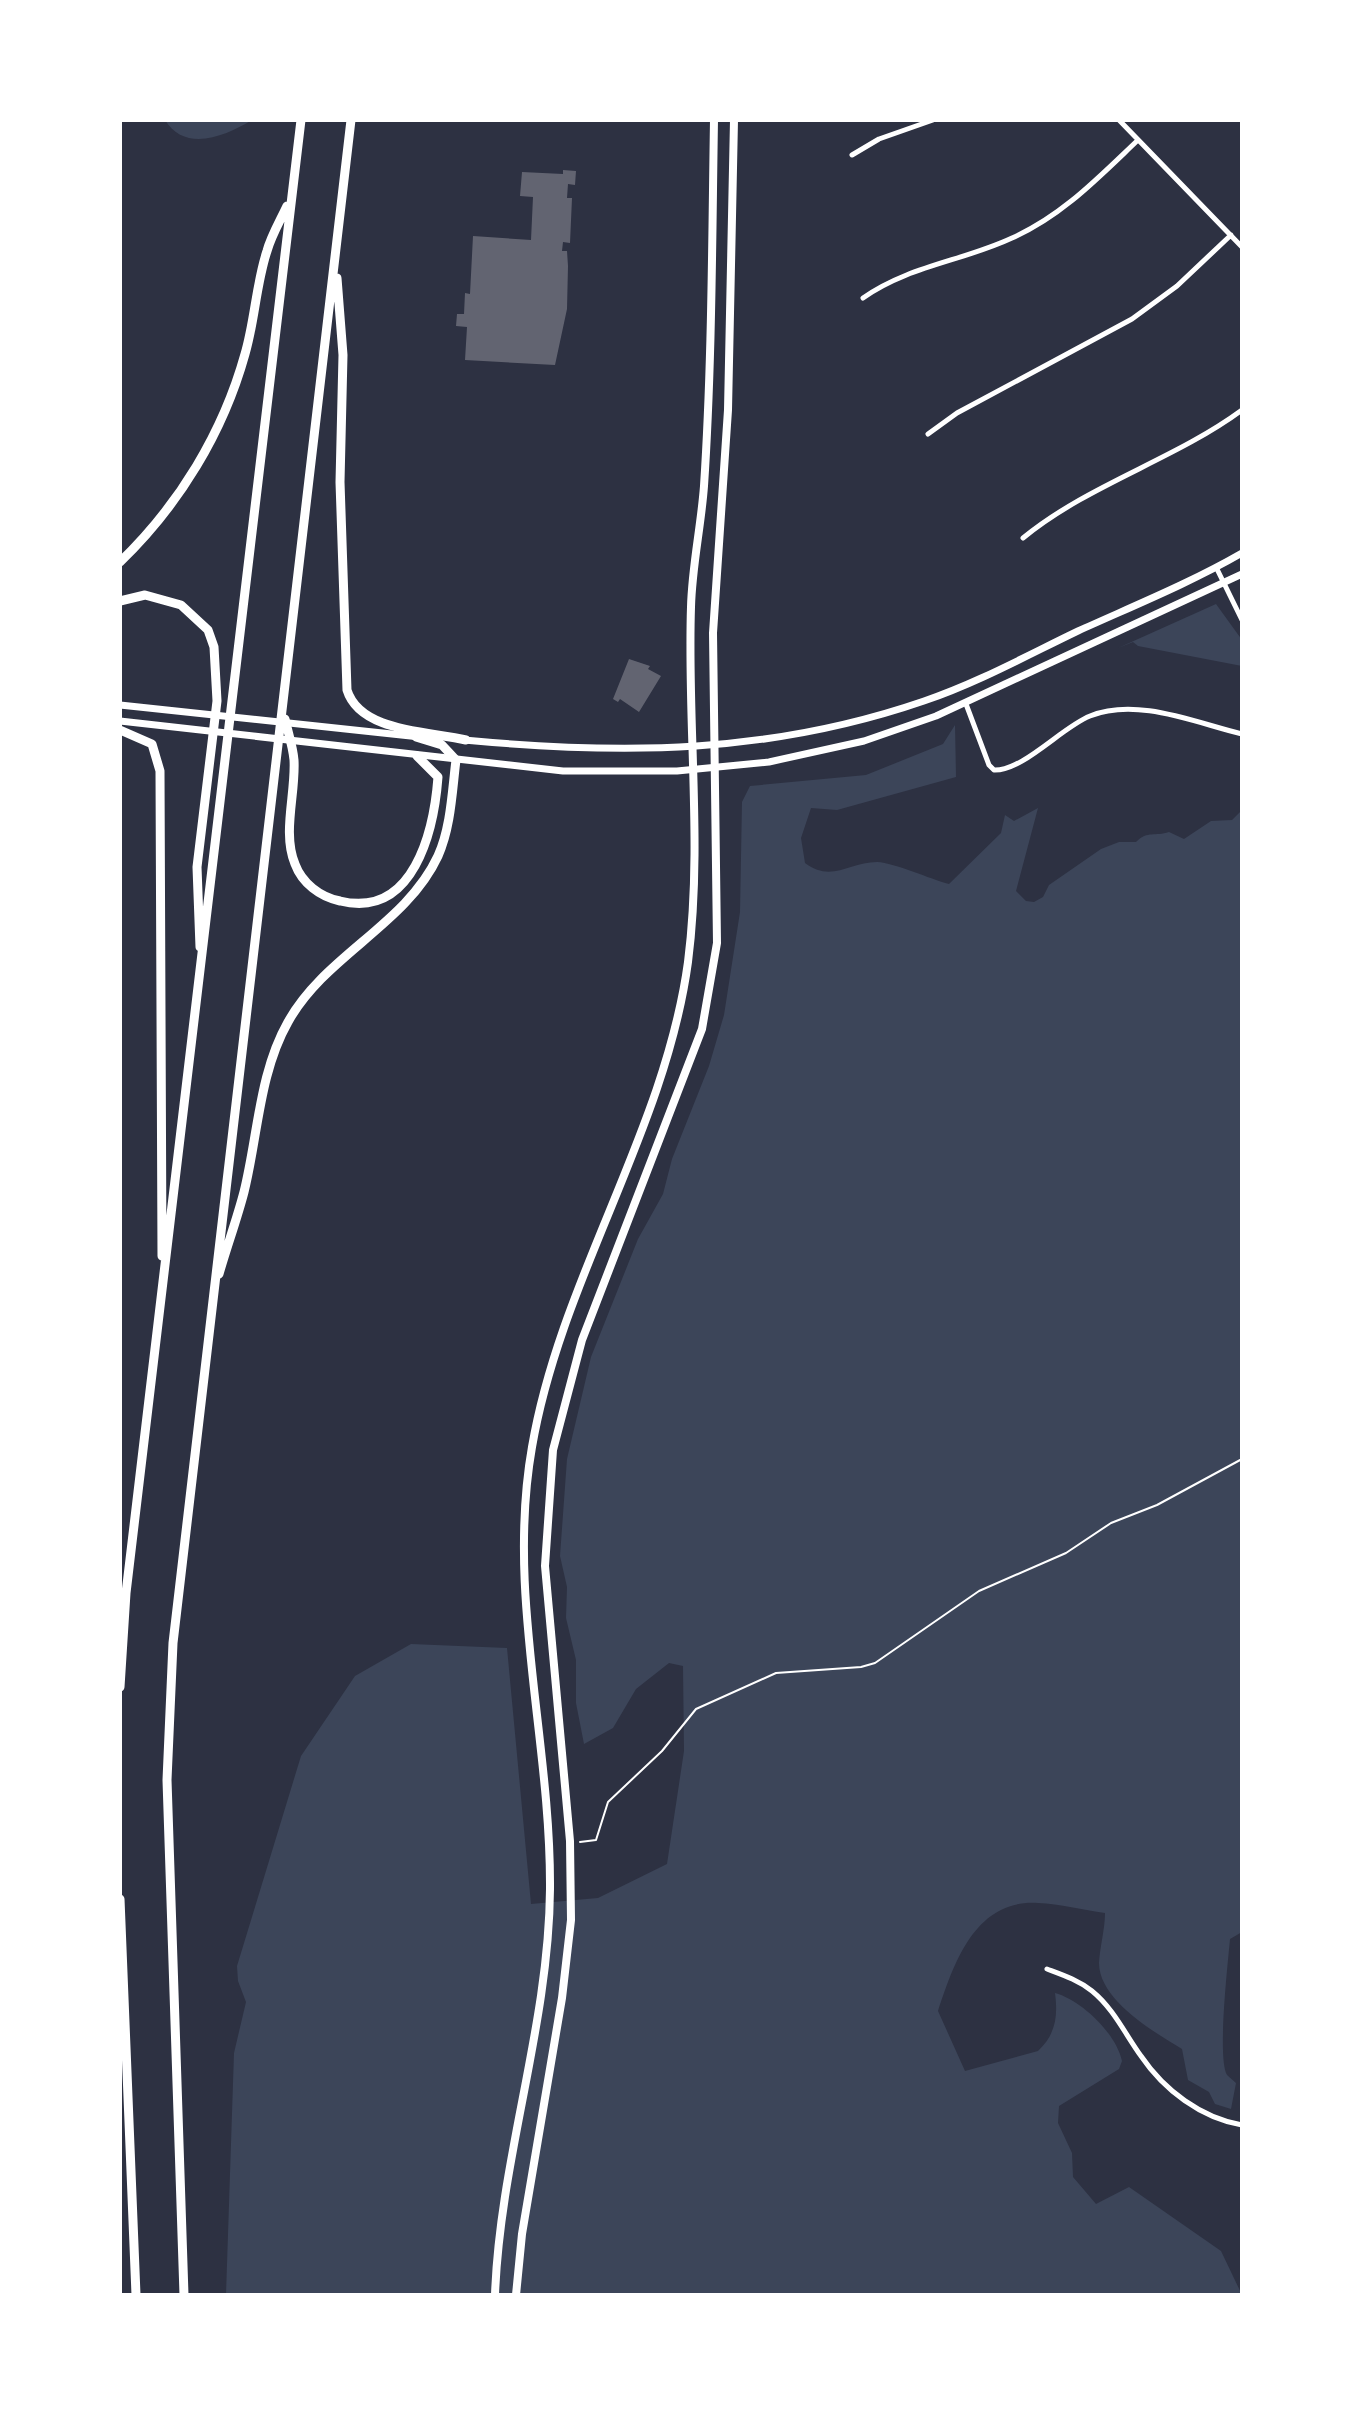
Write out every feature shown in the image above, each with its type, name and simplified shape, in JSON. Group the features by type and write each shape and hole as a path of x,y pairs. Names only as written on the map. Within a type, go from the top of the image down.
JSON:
{"highway":[{"path":"120,1687 126,1593 301,120"},
{"path":"184,2295 167,1754 173,1643 351,120"},
{"path":"120,562 169,507 224,416 246,353 267,250 292,196"},
{"path":"335,255 343,355 340,482 347,690 361,712 378,723 466,740"},
{"path":"120,601 145,595 181,605 197,616 214,647 217,701 197,867 201,978"},
{"path":"284,711 294,759 292,854 311,887 331,899 352,904 376,900 403,883 421,857 431,833 438,777 417,756"},
{"path":"120,730 152,744 160,771 162,1291"},
{"path":"212,1296 244,1192 267,1077 278,1042 296,1008 320,978 412,895 431,869 446,829 456,760 442,745 416,737"},
{"path":"120,1899 136,2295"}],"main road":[{"path":"495,2295 500,2235 541,1996 550,1900 549,1841 524,1597 526,1485 550,1367 675,1029 687,965 693,900 691,610 707,437 714,120"},
{"path":"516,2295 522,2234 568,1958 570,1841 546,1604 547,1487 560,1415 582,1340 702,1029 717,943 713,633 728,410 734,120"},
{"path":"120,705 320,728 581,750 715,747 847,725 928,700 1242,553"},
{"path":"120,721 563,771 693,770 782,760 838,747 966,704 1242,574"}],"street":[{"path":"852,155 879,139 933,120"},
{"path":"1119,120 1242,247"},
{"path":"863,298 891,281 989,247 1034,227 1073,201 1138,140"},
{"path":"928,434 957,413 1132,319 1177,286 1231,235"},
{"path":"1023,538 1097,490 1206,435 1242,410"},
{"path":"1216,567 1242,620"},
{"path":"966,704 989,765 994,770 1012,766 1091,715 1112,710 1145,710 1242,734"},
{"path":"1047,1969 1078,1981 1094,1993 1115,2015 1143,2060 1181,2099 1216,2118 1242,2125"}],"path":[{"path":"570,1841 596,1840 608,1802 662,1751 696,1709 776,1673 861,1667 875,1663 979,1591 1066,1553 1111,1523 1157,1505 1242,1459"}],"shaded area":[{"path":"165,120 252,120 218,136 194,139 173,130"},
{"path":"1216,604 1242,640 1242,666 1138,646 1133,642 1118,648"},
{"path":"955,725 956,777 837,810 811,808 801,838 805,863 814,869 832,871 867,863 884,863 949,884 1001,833 1005,815 1014,821 1038,808 1016,891 1026,901 1034,902 1043,897 1049,885 1101,849 1119,842 1136,842 1148,835 1169,832 1184,839 1211,821 1232,820 1242,810 1242,1932 1230,1939 1224,2010 1224,2065 1227,2075 1236,2083 1231,2109 1215,2104 1209,2092 1188,2080 1182,2049 1130,2014 1108,1990 1101,1977 1099,1963 1105,1913 1038,1903 998,1911 970,1938 952,1973 938,2011 965,2071 1038,2051 1049,2038 1054,2024 1055,1993 1076,2003 1096,2019 1113,2040 1122,2061 1119,2069 1059,2106 1058,2123 1072,2153 1073,2177 1096,2204 1129,2187 1221,2251 1242,2295 226,2295 234,2053 246,2002 238,1981 237,1966 301,1756 355,1676 411,1644 507,1648 531,1904 598,1898 667,1864 684,1751 683,1666 669,1663 636,1689 613,1728 584,1744 576,1703 576,1660 566,1618 567,1587 560,1556 567,1459 591,1357 638,1239 663,1194 672,1159 709,1066 724,1015 740,912 742,802 750,786 866,775 943,744"}],"building":[{"path":"563,170 576,171 575,185 568,184 567,198 572,198 570,243 563,242 562,251 567,251 567,309 555,365 465,360 467,327 456,326 457,314 464,314 465,293 470,294 473,236 531,240 533,197 520,196 522,172 563,174"},
{"path":"629,659 650,666 648,669 661,676 639,712 620,699 618,702 613,699"}]}
